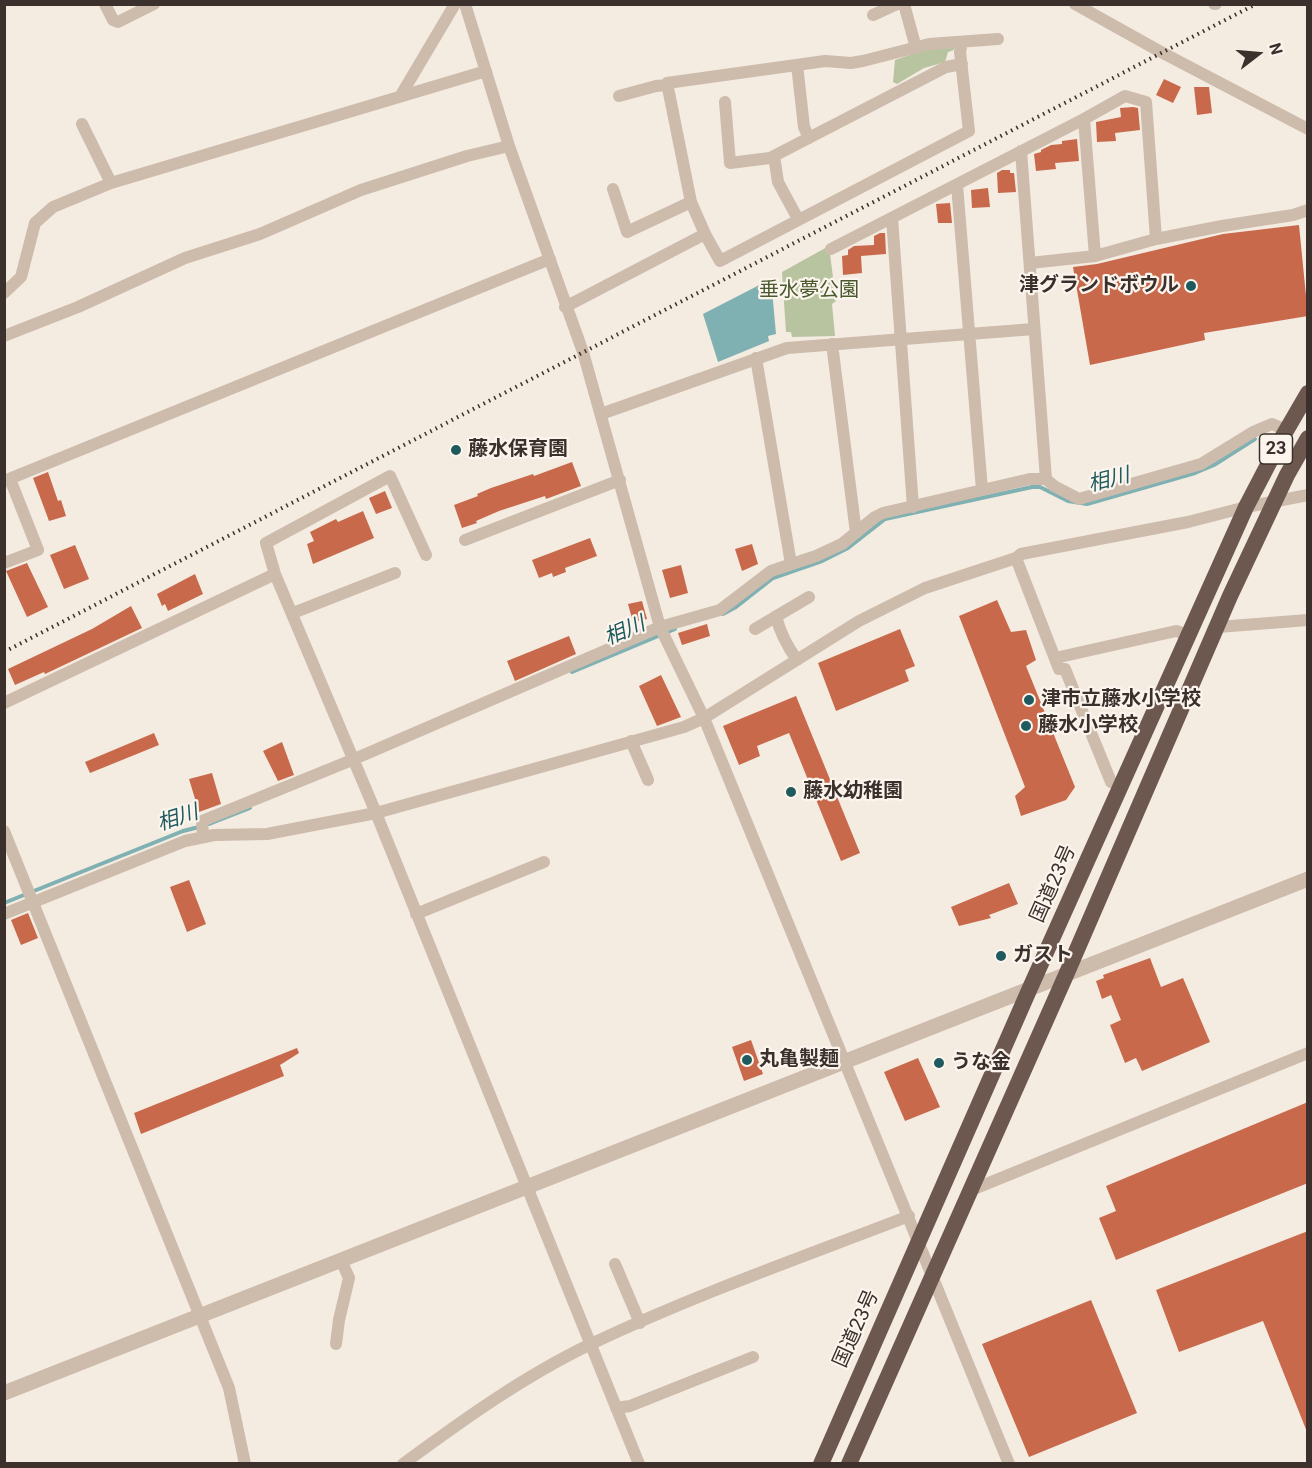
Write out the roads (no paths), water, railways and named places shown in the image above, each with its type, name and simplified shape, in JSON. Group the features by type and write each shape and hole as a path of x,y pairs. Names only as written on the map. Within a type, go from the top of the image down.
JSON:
{"highway":[{"name":"国道23号","path":"821,1464 1030,988 1246,507 1308,393"},
{"name":"23","path":"849,1464 1066,975 1230,596 1274,502 1308,438"}],"street":[{"path":"105,4 113,20 118,22 154,4"},
{"path":"401,95 455,4"},
{"path":"465,4 509,146 583,352 621,480 633,545 662,632 704,718 1009,1464"},
{"path":"873,15 897,4"},
{"path":"904,4 916,48"},
{"path":"1075,4 1308,129"},
{"path":"619,96 729,73 825,61 851,63 929,44 998,39"},
{"path":"667,85 691,202 720,261 969,131 960,52 962,42"},
{"path":"725,102 730,163 774,156 946,67 962,64"},
{"path":"797,65 804,127 809,138"},
{"path":"4,292 21,277 35,223 53,207 111,183 486,71"},
{"path":"831,249 1125,96 1146,102 1156,239"},
{"path":"1084,119 1095,256"},
{"path":"82,124 111,183"},
{"path":"4,336 78,307 185,258 260,234 361,190 467,156 509,146"},
{"path":"1021,152 1046,479"},
{"path":"774,156 778,182 798,219"},
{"path":"957,185 982,490"},
{"path":"613,189 627,232 691,202"},
{"path":"1030,263 1095,256 1156,239 1222,226 1293,216 1308,210"},
{"path":"892,218 914,507"},
{"path":"566,307 705,234"},
{"path":"4,563 38,550 7,480 550,259"},
{"path":"601,414 787,348 1034,329"},
{"path":"832,344 856,533"},
{"path":"756,358 791,564"},
{"path":"4,914 32,895 185,841 202,830 354,764 662,632 720,610 771,571 832,549 875,517 1030,479 1046,479 1054,486 1079,499 1201,464 1267,421 1286,430"},
{"path":"426,555 390,476 266,543 275,574 375,813 639,1464"},
{"path":"465,540 621,480"},
{"path":"202,830 267,834 375,813 684,727 704,718 859,621 925,588 1016,558 1021,554 1188,522 1246,507 1308,495"},
{"path":"1016,558 1059,669 1065,669 1111,782"},
{"path":"293,614 395,573"},
{"path":"4,703 275,574"},
{"path":"755,629 809,597"},
{"path":"777,616 779,628 787,646 797,660"},
{"path":"1218,627 1308,620"},
{"path":"1055,658 1176,632 1189,635"},
{"path":"631,741 648,780"},
{"path":"4,831 8,847 32,895 229,1388 245,1464"},
{"path":"416,914 544,862"},
{"path":"4,1393 1308,879"},
{"path":"969,1191 1308,1053"},
{"path":"403,1464 476,1411 590,1345 909,1216"},
{"path":"336,1344 349,1278 341,1260"},
{"path":"615,1264 640,1323"},
{"path":"616,1408 630,1406 753,1357"}],"water":[{"path":"771,279 776,334 768,336 769,341 718,362 703,314"}],"waterway":[{"name":"相川","path":"723,614 736,607 773,578 822,561 848,548 885,519 1032,487 1040,487 1068,501 1087,504 1195,473 1214,465 1255,439"},
{"name":"相川","path":"572,672 675,629"},
{"name":"相川","path":"209,824 250,808"},
{"name":"相川","path":"4,903 183,831 199,827"}],"railway":[{"path":"4,652 1256,4"}],"place":[{"name":"津グランドボウル","path":"1191,286"},
{"name":"藤水保育園","path":"456,450"},
{"name":"津市立藤水小学校","path":"1029,700"},
{"name":"藤水小学校","path":"1026,726"},
{"name":"藤水幼稚園","path":"791,792"},
{"name":"ガスト","path":"1001,956"},
{"name":"丸亀製麺","path":"747,1060"},
{"name":"うな金","path":"939,1063"}],"park label":[{"name":"垂水夢公園","path":"809,291"}]}
